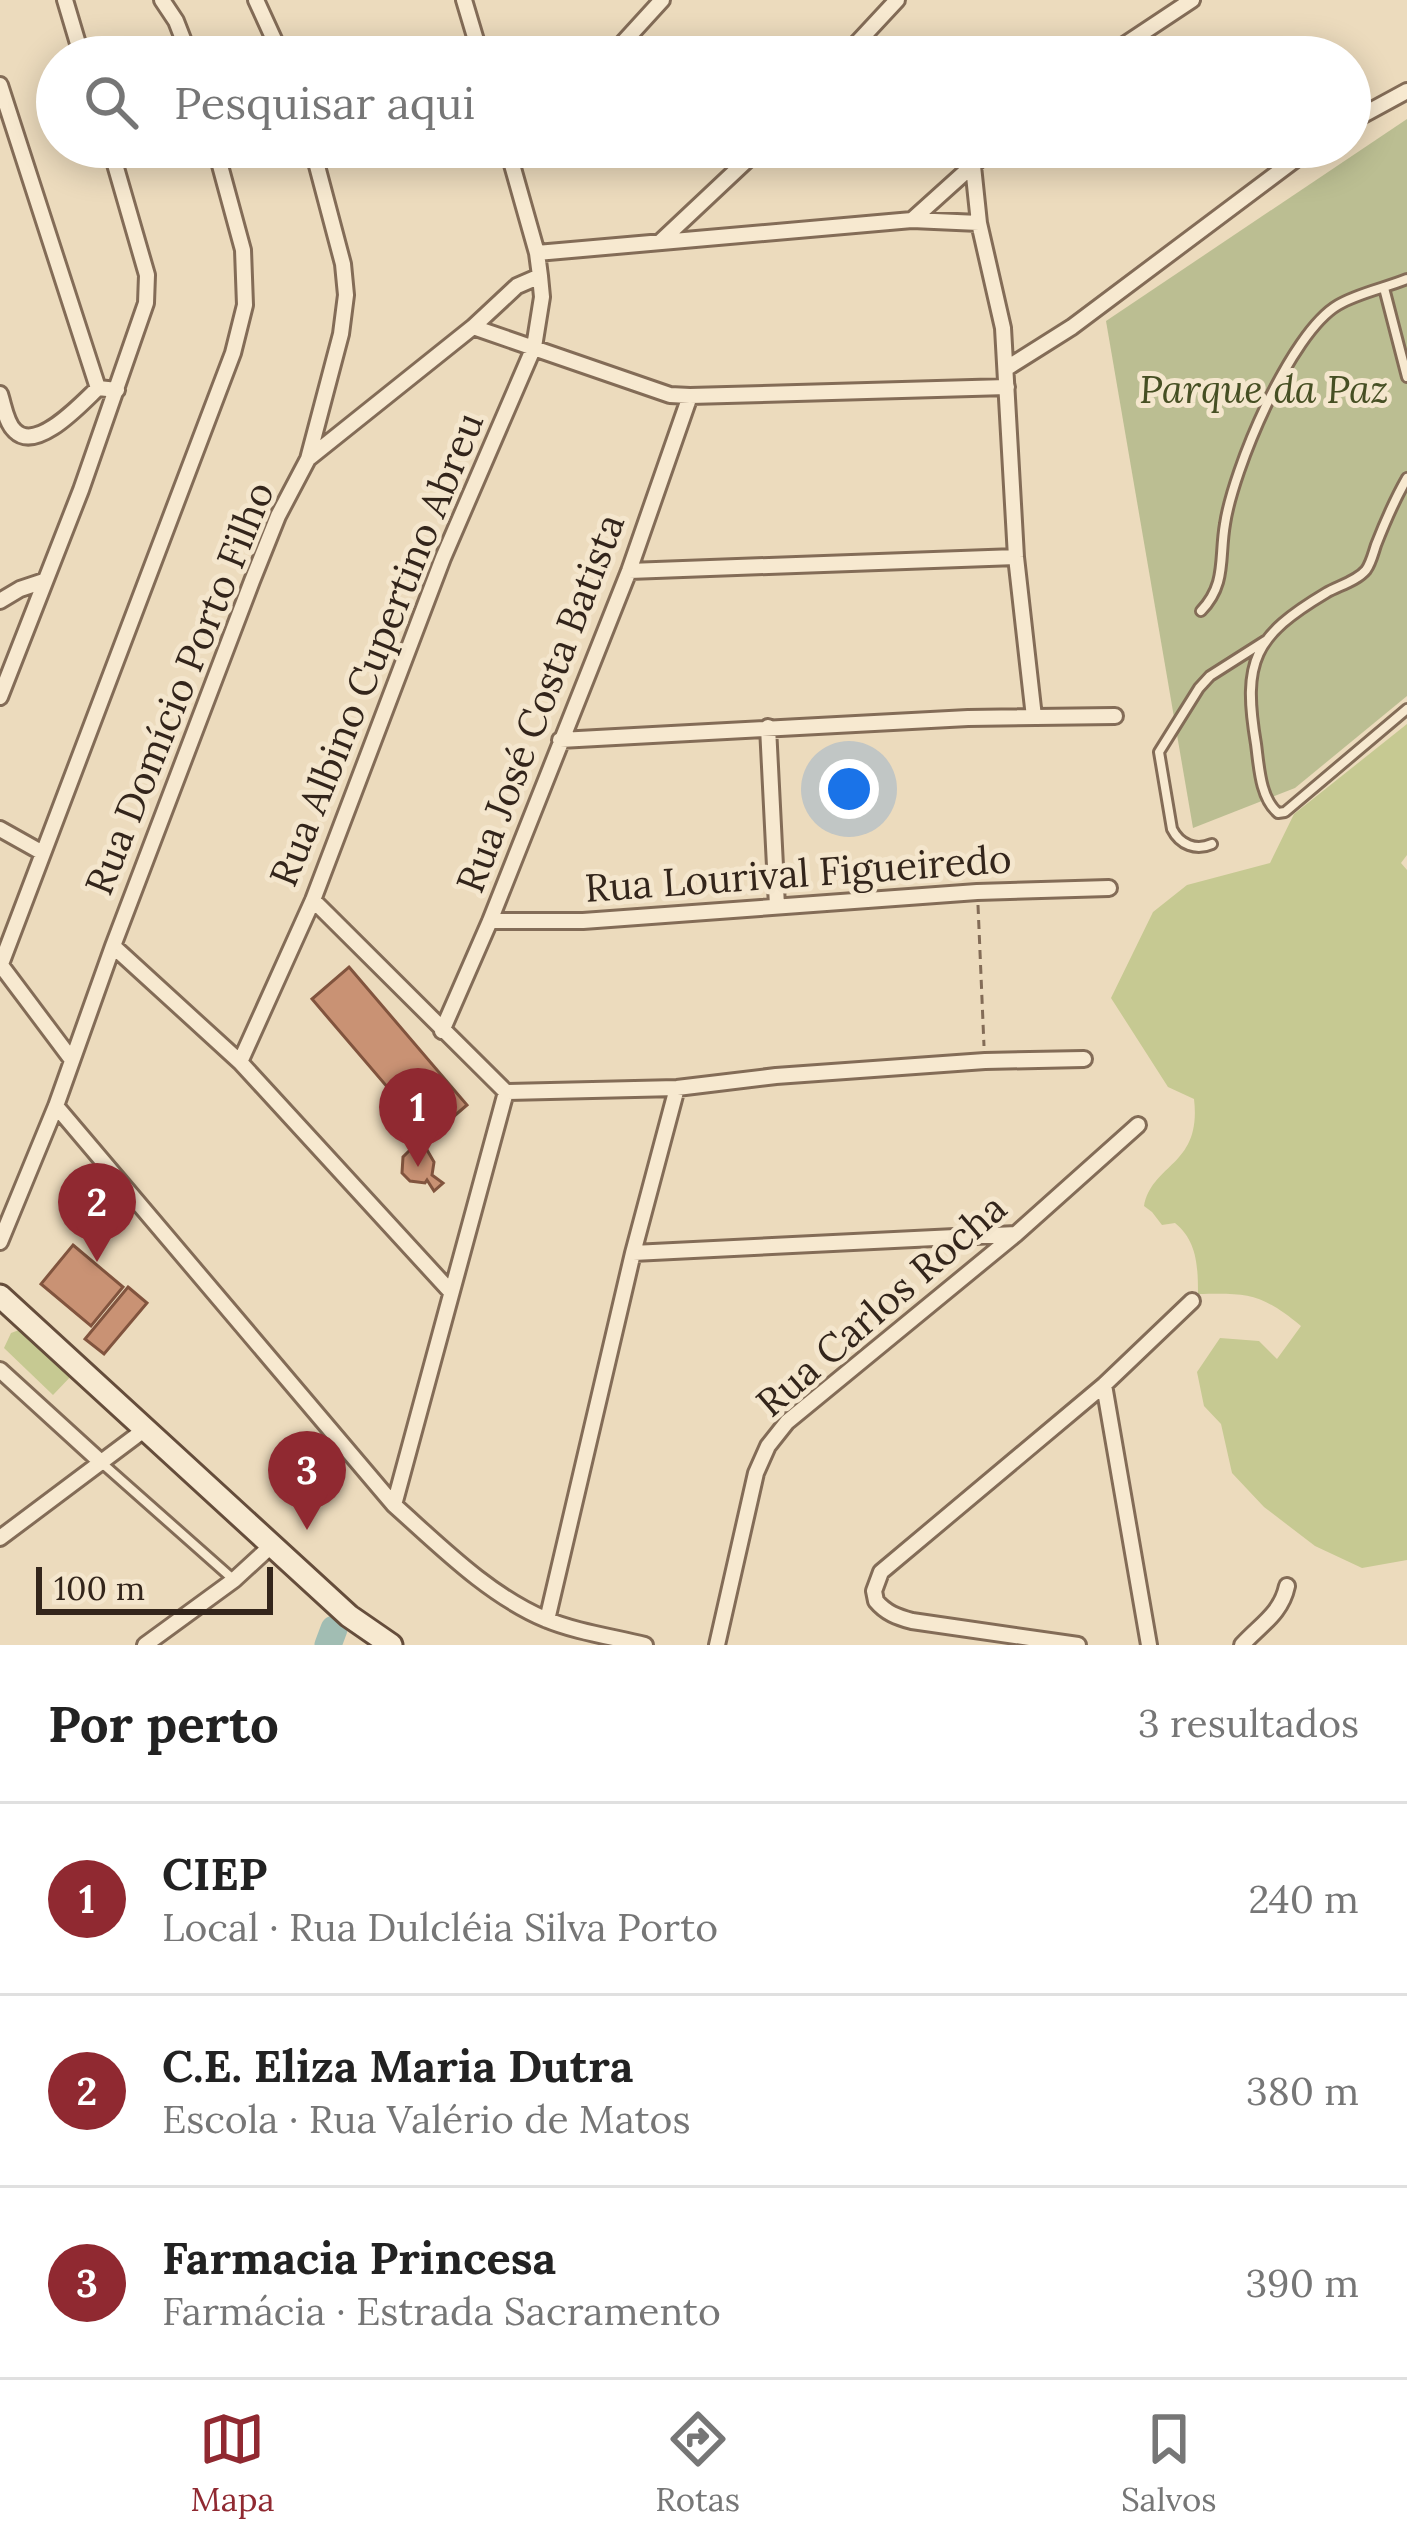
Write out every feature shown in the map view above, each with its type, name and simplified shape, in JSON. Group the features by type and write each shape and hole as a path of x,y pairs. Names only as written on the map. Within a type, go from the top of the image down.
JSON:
{"main road":[{"path":"3,1306 349,1616 391,1645"}],"street":[{"path":"65,0 76,36"},
{"path":"162,0 182,36"},
{"path":"256,0 272,36"},
{"path":"464,0 475,36"},
{"path":"629,36 662,0"},
{"path":"864,36 898,0"},
{"path":"1138,36 1192,0"},
{"path":"0,85 98,388"},
{"path":"1371,111 1407,91"},
{"path":"0,697 81,490 146,304 147,275 116,168"},
{"path":"72,1060 0,964 233,353 245,305 243,250 221,168"},
{"name":"Rua Domício Porto Filho","path":"0,1242 56,1106 269,538 308,459 341,334 346,295 343,263 318,168"},
{"name":"Rua Albino Cupertino Abreu","path":"240,1062 313,900 442,558 534,347 542,297 540,276 513,168"},
{"path":"658,244 738,168"},
{"path":"912,220 971,168"},
{"path":"973,168 1007,368 1016,557 1034,717"},
{"path":"1007,368 1072,327 1284,168"},
{"path":"537,253 912,220 979,223"},
{"path":"308,459 517,286 540,276"},
{"path":"473,327 656,391 691,396 1006,387"},
{"path":"0,394 10,426 29,439 72,412 98,388 117,390"},
{"name":"Rua José Costa Batista","path":"442,1031 629,571 691,396"},
{"path":"629,571 1016,557"},
{"path":"0,601 44,581"},
{"path":"560,740 1114,716"},
{"path":"768,728 778,906"},
{"path":"0,829 41,852"},
{"name":"Rua Lourival Figueiredo","path":"490,921 583,921 977,892 1109,888"},
{"path":"313,900 506,1092 677,1088 985,1061 1084,1059"},
{"path":"113,946 240,1062 450,1292"},
{"path":"548,1620 677,1088"},
{"path":"394,1505 506,1092"},
{"path":"56,1106 394,1505 518,1605 548,1620 645,1645"},
{"name":"Rua Carlos Rocha","path":"717,1645 750,1493 768,1446 804,1406 1016,1234 1138,1125"},
{"path":"634,1253 1016,1234"},
{"path":"1078,1645 911,1622 882,1609 874,1591 881,1572 1104,1384 1192,1301"},
{"path":"0,1370 102,1462"},
{"path":"1104,1384 1149,1645"},
{"path":"1,1536 144,1430"},
{"path":"145,1645 234,1580 271,1546"},
{"path":"1242,1645 1278,1610 1287,1586"}],"lane":[{"path":"1201,611 1218,588 1234,490 1260,418 1285,368 1337,306 1407,279"},
{"path":"1384,288 1407,376"},
{"path":"1212,844 1202,848 1177,838 1160,752 1210,676 1266,640 1293,613 1369,568 1407,478"},
{"path":"1266,640 1249,684 1262,779 1271,808 1278,813 1285,812 1407,709"},
{"path":"102,1462 234,1580"}],"path":[{"path":"977,892 985,1061"}],"green space":[{"name":"Parque da Paz","path":"1407,119 1407,696 1295,788 1193,828 1106,321 1334,168 1371,168 1371,143"},
{"path":"1407,724 1407,855 1401,863 1407,870 1407,1560 1362,1568 1315,1546 1264,1507 1232,1473 1221,1424 1204,1406 1197,1372 1220,1338 1259,1341 1277,1359 1301,1326 1253,1297 1198,1294 1197,1264 1188,1238 1175,1223 1162,1225 1144,1206 1156,1181 1191,1138 1194,1099 1168,1087 1111,998 1153,912 1187,885 1270,863 1294,814"},
{"path":"27,1327 75,1372 53,1395 4,1348 11,1333"}],"building":[{"path":"349,967 467,1105 430,1137 312,999"},
{"path":"412,1148 427,1150 434,1162 432,1175 443,1183 434,1191 427,1180 410,1181 402,1173 403,1157"},
{"path":"73,1245 123,1287 91,1326 41,1284"},
{"path":"128,1287 147,1303 104,1354 85,1339"}],"waterway":[{"path":"328,1645 334,1629"}],"place":[{"name":"CIEP","path":"418,1167"},
{"name":"C.E. Eliza Maria Dutra","path":"97,1262"},
{"name":"Farmacia Princesa","path":"307,1530"}]}
